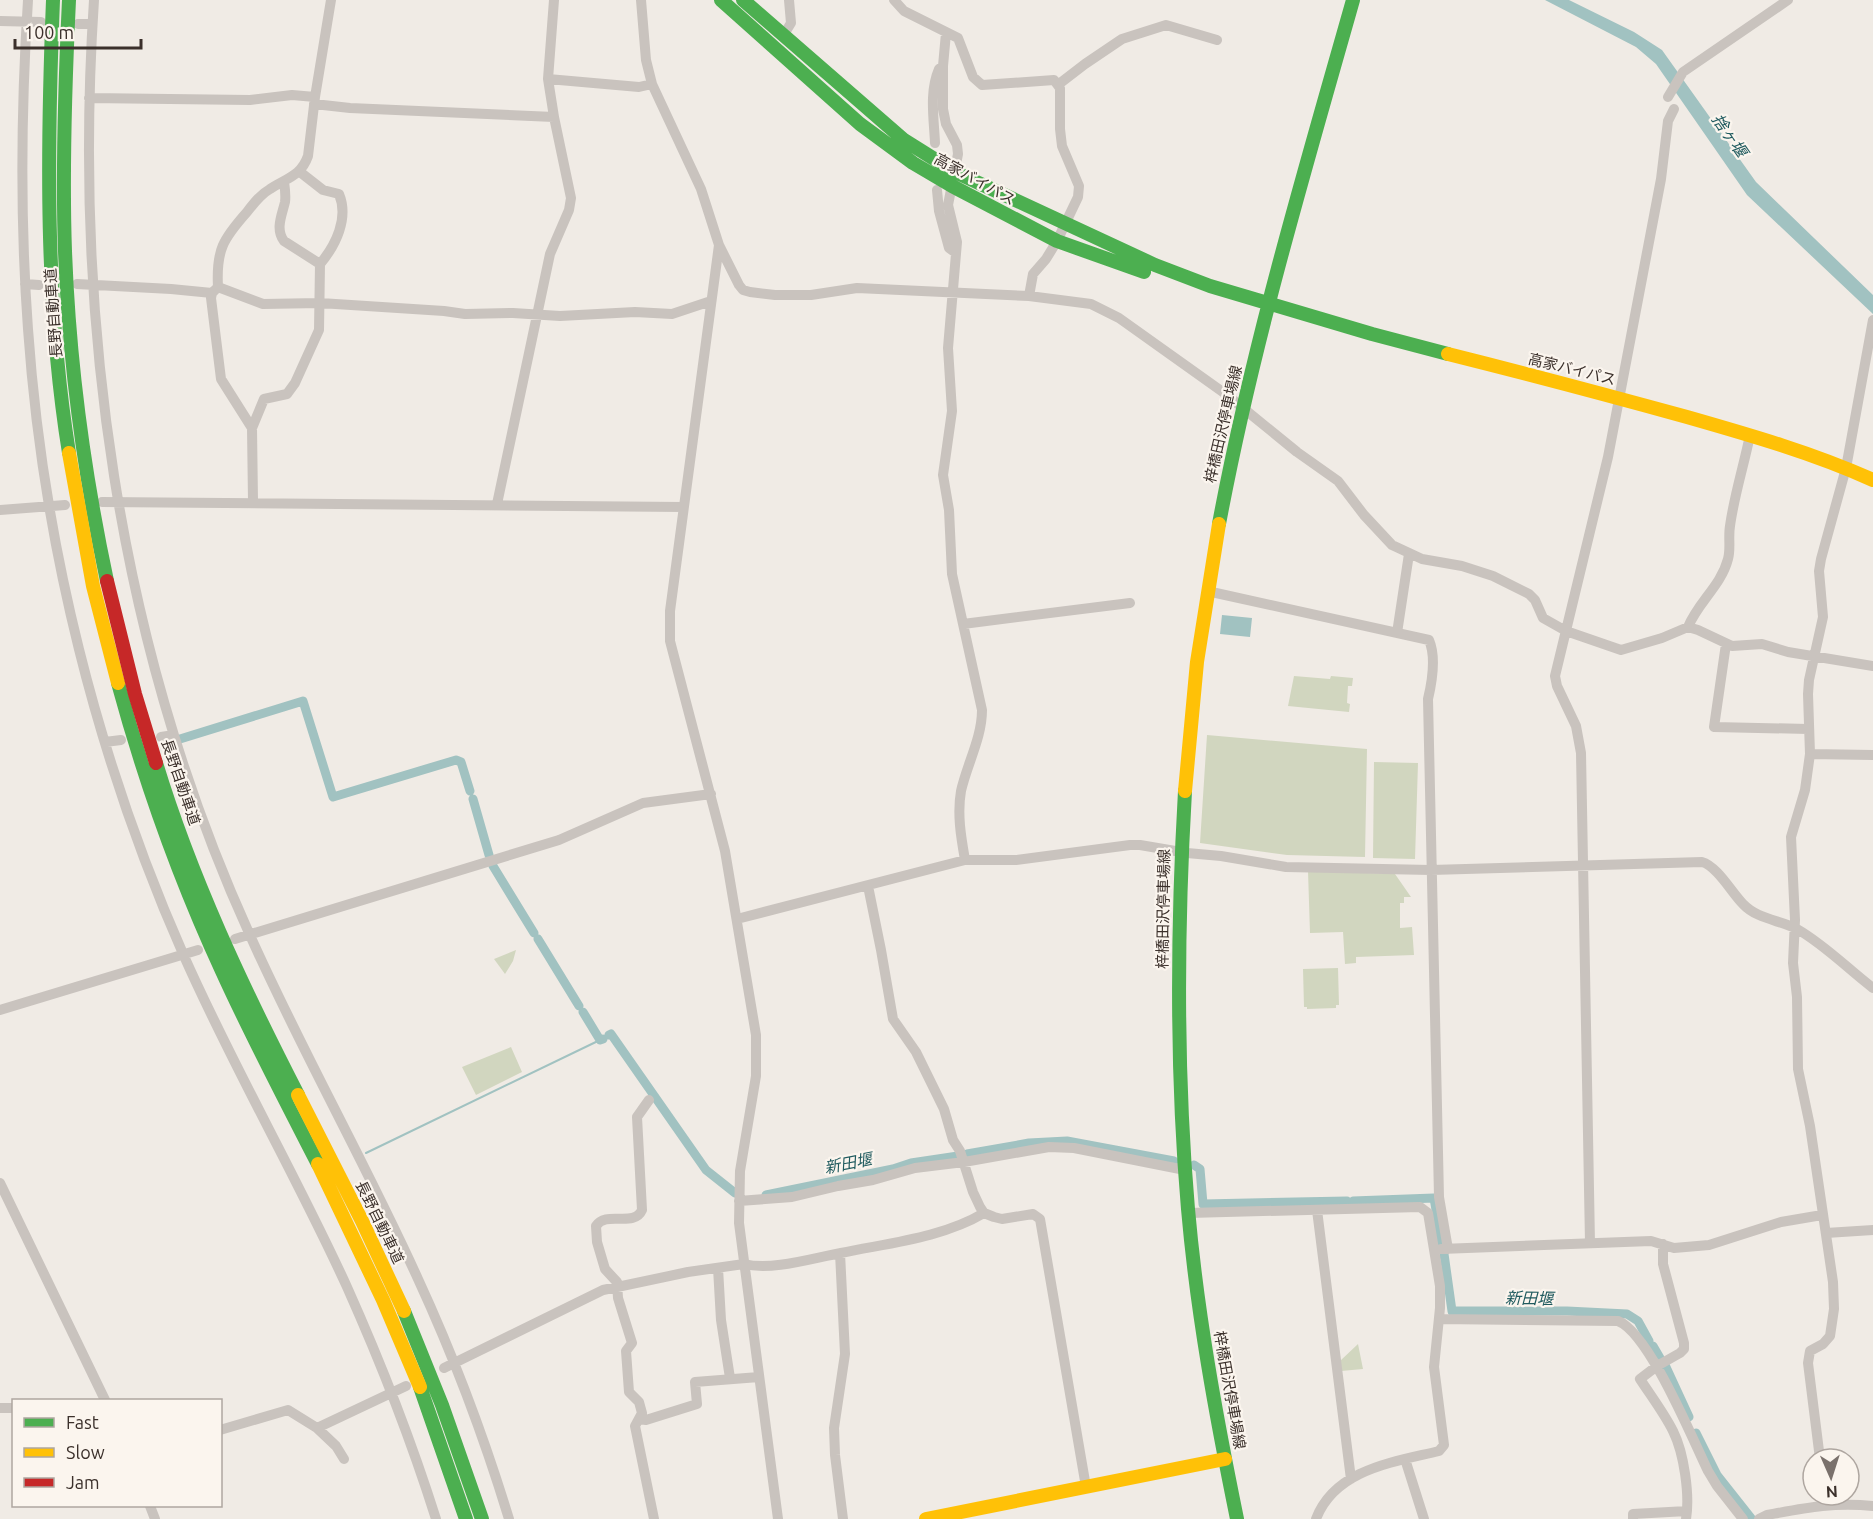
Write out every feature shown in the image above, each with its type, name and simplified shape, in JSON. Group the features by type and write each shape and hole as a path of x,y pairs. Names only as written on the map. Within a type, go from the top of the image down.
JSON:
{"main road":[{"name":"長野自動車道","path":"54,0 49,124 49,216 58,368 68,450 83,539 109,652 152,795 204,931 256,1044 351,1230 389,1314 424,1398 466,1519"},
{"name":"長野自動車道","path":"69,0 63,156 63,214 69,324 82,449 108,588 122,647 166,792 217,926 242,981 359,1215 403,1310 438,1392 482,1519"},
{"name":"高家バイパス","path":"721,0 860,124 913,163 952,186 1057,241 1183,285 1264,302"},
{"name":"高家バイパス","path":"743,0 904,140 955,172 1155,265 1210,286 1383,337 1619,398 1750,435 1846,468 1873,480"},
{"name":"梓橋田沢停車場線","path":"1237,1519 1224,1459 1203,1334 1185,1170 1178,1000 1181,853 1189,732 1207,591 1264,302 1353,0"},
{"path":"926,1519 1224,1459"}],"street":[{"path":"28,0 23,147 25,284 34,397 50,506 78,642 105,742 130,819 183,954 215,1024 345,1284 392,1392 436,1519"},
{"path":"94,0 89,199 92,284 99,373 117,500 148,642 192,791 249,934 296,1034 390,1219 509,1519"},
{"path":"252,428 221,378 215,290 219,254 229,232 258,199 270,189 300,172 308,156 314,100 331,0"},
{"path":"497,504 550,254 569,210 571,198 548,79 554,0"},
{"path":"641,0 646,60 652,84 701,189 719,245 743,290 775,295 811,295 857,288 954,291 1080,302 1105,310 1242,408 1338,481 1392,545 1422,559 1470,568 1493,576 1529,594 1535,600 1543,618 1566,631 1621,650 1662,638 1688,627 1726,645 1762,644 1788,652 1873,666"},
{"path":"783,36 791,23 789,0"},
{"path":"894,0 904,11 958,38 976,82 982,85 1054,80 1059,84 1062,146 1079,186 1078,197 1057,241 1033,274 1029,296"},
{"path":"1670,94 1681,75 1788,0"},
{"path":"0,21 41,22"},
{"path":"78,24 92,24"},
{"path":"1059,84 1084,63 1122,39 1166,25 1217,40"},
{"path":"946,33 945,118 957,145 958,154 948,205 957,242 948,348 952,411 944,475 949,510 952,574 982,717 982,725 961,792 959,817 965,860"},
{"path":"935,143 934,87 939,69 944,66"},
{"path":"548,79 639,87 652,84"},
{"path":"90,98 250,100 292,95 350,108 554,117"},
{"path":"1590,1243 1580,746 1576,726 1557,686 1555,676 1601,489 1661,179 1668,121 1674,109"},
{"path":"253,501 252,428 264,399 286,394 295,383 319,330 320,264 333,246 341,224 342,201 339,194 323,190 300,172"},
{"path":"284,182 285,194 280,220 280,236 284,241 320,264"},
{"path":"937,190 939,211 949,248 956,254"},
{"path":"719,245 670,612 670,641 673,660 725,851 756,1035 757,1056 740,1171 739,1201 744,1264 778,1519"},
{"path":"25,284 39,285"},
{"path":"77,284 215,290 263,304 320,303 465,314 513,313 538,316 635,312 672,314 711,301"},
{"path":"1818,1447 1808,1363 1810,1351 1823,1344 1830,1336 1833,1325 1833,1282 1810,1126 1798,1069 1791,837 1805,790 1810,754 1809,680 1823,617 1821,558 1846,468 1873,320"},
{"path":"1688,627 1692,617 1718,583 1728,558 1730,527 1750,435"},
{"path":"102,502 117,500 253,501 683,507"},
{"path":"0,510 65,505"},
{"path":"1397,633 1409,554"},
{"path":"1207,591 1429,640 1432,647 1431,685 1428,699 1439,1197 1448,1249"},
{"path":"963,624 1130,603"},
{"path":"1726,645 1714,727 1808,729"},
{"path":"161,738 174,735"},
{"path":"105,742 121,740"},
{"path":"1810,754 1873,754"},
{"path":"235,939 559,840 643,803 711,794"},
{"path":"737,920 965,860 1016,860 1130,845 1181,853 1221,856 1286,867 1431,870 1706,863 1752,912 1794,928 1844,963 1873,988"},
{"path":"868,886 892,1019 916,1052 944,1109 973,1192 984,1213 1002,1219 1033,1214 1040,1219 1086,1486"},
{"path":"0,1010 198,950"},
{"path":"649,1100 637,1117 642,1210 640,1215 636,1218 603,1219 596,1226 597,1242 605,1269 617,1282 618,1298 632,1343 626,1351 629,1392 639,1402 642,1413 635,1426 654,1519"},
{"path":"739,1201 792,1197 873,1180 915,1168 1061,1146 1185,1170"},
{"path":"0,1183 104,1399"},
{"path":"1189,1213 1420,1207 1428,1213 1440,1286 1434,1367 1444,1445 1439,1451 1374,1466 1351,1479 1336,1488 1328,1497 1316,1519"},
{"path":"1317,1210 1351,1479"},
{"path":"449,1365 603,1290 679,1273 744,1264 774,1265 840,1253 931,1234 984,1213"},
{"path":"1434,1250 1651,1241 1674,1248 1709,1245 1781,1222 1822,1215"},
{"path":"1826,1233 1873,1230"},
{"path":"1633,1519 1633,1514 1687,1515 1683,1469 1673,1430 1640,1378 1684,1349 1663,1264 1663,1245"},
{"path":"840,1253 845,1353 834,1428 843,1519"},
{"path":"718,1268 721,1320 730,1378"},
{"path":"1438,1319 1618,1321 1627,1325 1657,1366 1708,1471 1743,1519"},
{"path":"640,1419 646,1420 697,1404 695,1382 759,1377"},
{"path":"317,1428 406,1386"},
{"path":"222,1429 288,1410 317,1428 336,1446 344,1459"},
{"path":"1405,1459 1424,1519"},
{"path":"1758,1519 1801,1506"}],"green space":[{"path":"1294,676 1353,678 1352,686 1348,686 1349,712 1288,706"},
{"path":"1207,735 1367,749 1365,857 1287,855 1200,843"},
{"path":"1374,762 1418,763 1415,859 1373,858"},
{"path":"1308,871 1395,874 1411,897 1404,897 1404,903 1400,903 1400,928 1412,927 1414,955 1356,957 1356,963 1345,964 1343,932 1310,933"},
{"path":"516,950 513,961 505,974 494,959"},
{"path":"1338,968 1339,1005 1336,1005 1336,1008 1307,1009 1304,1007 1303,969"},
{"path":"511,1047 522,1072 476,1095 462,1067"},
{"path":"1358,1344 1363,1369 1341,1371 1340,1361"}],"water":[{"path":"1545,0 1569,0 1634,32 1662,50 1756,182 1873,295 1873,314 1747,195 1656,64 1636,47"},
{"path":"1222,615 1252,618 1250,637 1220,634"}],"waterway":[{"path":"180,739 303,701 333,797 456,760 461,762 470,791"},
{"path":"473,799 489,855"},
{"path":"493,866 534,933"},
{"path":"538,939 579,1006"},
{"path":"583,1012 600,1040 603,1039"},
{"name":"新田堰","path":"609,1035 611,1034 706,1170 735,1193"},
{"path":"366,1153 600,1040"},
{"name":"新田堰","path":"967,1154 1029,1143 1067,1141 1174,1161"},
{"name":"新田堰","path":"766,1195 893,1169 911,1163 958,1156"},
{"name":"新田堰","path":"1194,1165 1200,1169 1203,1204 1347,1201"},
{"name":"新田堰","path":"1353,1201 1434,1198 1442,1245"},
{"name":"新田堰","path":"1444,1254 1452,1311 1567,1311 1627,1314 1638,1321 1649,1341"},
{"name":"新田堰","path":"1653,1346 1660,1358"},
{"name":"新田堰","path":"1665,1365 1689,1417"},
{"name":"新田堰","path":"1696,1433 1717,1475 1751,1518"}],"traffic: fast":[{"path":"53,0 49,170 52,284 61,397 69,453"},
{"path":"69,0 64,157 67,293 79,417 91,499 107,581"},
{"path":"721,0 860,124 913,163 1057,241 1144,272"},
{"path":"743,0 904,140 955,172 1155,265 1210,286 1448,354"},
{"path":"1219,524 1263,326 1353,0"},
{"path":"118,683 151,793 191,901 245,1020 318,1164"},
{"path":"156,763 202,890 258,1014 298,1095"},
{"path":"1185,791 1180,895 1179,1000 1184,1157 1202,1326 1237,1519"},
{"path":"404,1311 442,1405 482,1519"},
{"path":"420,1387 466,1519"}],"traffic: slow":[{"path":"1448,354 1687,417 1804,453 1873,480"},
{"path":"69,453 93,586 118,683"},
{"path":"1185,791 1197,662 1219,524"},
{"path":"298,1095 362,1221 404,1311"},
{"path":"318,1164 383,1300 420,1387"},
{"path":"926,1519 1225,1459"}],"traffic: jam":[{"path":"107,581 135,694 156,763"}],"water label":[{"name":"捨ヶ堰","path":"1730,135"}]}
